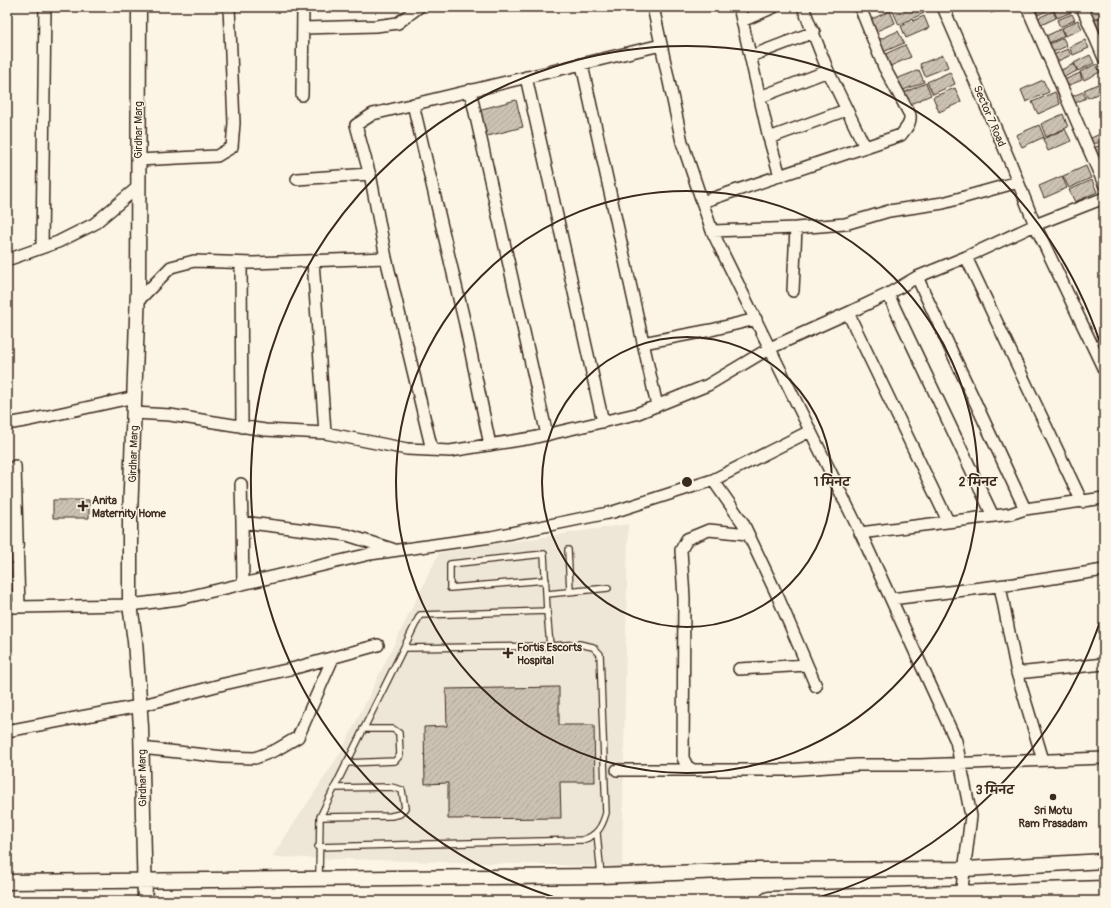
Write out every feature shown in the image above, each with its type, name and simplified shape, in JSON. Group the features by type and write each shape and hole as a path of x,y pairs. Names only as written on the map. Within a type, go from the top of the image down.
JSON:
{"main road":[{"path":"769,901 961,896 1104,890"}],"street":[{"path":"42,247 45,7"},
{"name":"Girdhar Marg","path":"139,7 137,296 130,517 130,605 135,641 139,706 145,901"},
{"path":"138,160 217,156 232,147 234,123 229,7"},
{"path":"302,95 303,7"},
{"path":"303,28 376,26 398,23 419,7"},
{"path":"653,7 682,142 712,231 860,533 956,741 971,816 961,896"},
{"path":"739,7 769,138 780,176"},
{"path":"742,21 774,7"},
{"path":"803,7 828,71 865,147"},
{"path":"702,202 901,135 910,121 910,115 884,67 860,7"},
{"name":"Sector 7 Road","path":"943,7 1035,225 1104,370"},
{"path":"1027,7 1104,184"},
{"path":"1082,7 1104,58"},
{"path":"751,56 814,32"},
{"path":"432,450 386,258 370,174 356,125 373,114 661,45"},
{"path":"582,64 657,406"},
{"path":"760,97 828,71"},
{"path":"526,77 591,377 603,422"},
{"path":"470,90 547,435"},
{"path":"413,104 465,324 490,445"},
{"path":"769,138 846,110"},
{"path":"298,179 370,174"},
{"path":"712,231 796,228 845,224 889,211 943,203 1018,182"},
{"path":"7,260 58,242 94,224 138,187"},
{"path":"134,414 170,415 265,430 325,433 407,448 450,451 547,435 636,414 708,385 770,348 888,294 918,277 966,257 1035,225 1104,198"},
{"path":"793,291 796,228"},
{"path":"966,257 1082,502"},
{"path":"137,296 171,267 194,261 313,261 386,258"},
{"path":"313,261 325,433"},
{"path":"241,262 242,427"},
{"path":"918,277 1024,509"},
{"path":"888,294 994,516"},
{"path":"848,313 948,521"},
{"path":"643,343 711,330 756,319"},
{"path":"7,424 135,397"},
{"path":"7,607 130,605 179,599 370,554 490,537 612,512 713,480 810,431"},
{"path":"15,466 19,607"},
{"path":"713,480 743,522 816,686"},
{"path":"241,484 243,584"},
{"path":"860,533 1010,514 1024,509 1104,498"},
{"path":"242,522 347,536 396,550"},
{"path":"693,770 687,766 683,758 684,598 681,550 687,539 709,530 748,534"},
{"path":"891,599 1000,586 1104,570"},
{"path":"1000,586 1017,673 1043,760"},
{"path":"7,731 139,706 333,658 378,645"},
{"path":"141,748 224,757 255,758 276,750 298,737 333,658"},
{"path":"739,669 807,664"},
{"path":"1017,673 1104,664"},
{"path":"617,770 786,770 857,765 920,765 960,762 1104,758"},
{"path":"7,882 601,876 748,870 965,869 1104,861"}],"lane":[{"path":"568,550 570,591"},
{"path":"546,580 450,588 450,564 544,554 546,580 547,594 547,611 550,646"},
{"path":"547,594 608,588"},
{"path":"319,878 318,847 320,817 420,615 547,611"},
{"path":"318,847 582,840 590,838 597,833 602,825 606,813 600,654 593,647 579,644 550,646 404,648"},
{"path":"346,764 384,763 395,761 400,755 399,733 393,729 363,729"},
{"path":"320,817 391,816 400,814 405,808 402,790 391,787 334,788"},
{"path":"597,833 601,876"}],"shaded area":[{"name":"Fortis Escorts Hospital","path":"628,524 622,867 272,857 341,752 439,553"}],"building":[{"path":"867,7 881,7 869,12"},
{"path":"891,7 921,7 924,13 899,25"},
{"path":"988,7 1006,7 991,13"},
{"path":"1046,7 1048,10 1038,15 1035,8"},
{"path":"1060,7 1072,7 1074,11 1057,18 1054,10"},
{"path":"1104,7 1104,15 1091,20 1086,8"},
{"path":"890,11 895,23 872,33 867,21"},
{"path":"1053,11 1056,18 1041,25 1038,18"},
{"path":"1072,14 1075,20 1060,27 1057,20"},
{"path":"924,16 929,28 906,38 901,26"},
{"path":"1104,16 1104,31 1100,32 1095,20"},
{"path":"1078,20 1082,29 1065,36 1062,28"},
{"path":"1061,29 1064,36 1049,43 1046,36"},
{"path":"898,31 904,43 881,53 876,41"},
{"path":"1063,38 1067,46 1051,53 1047,45"},
{"path":"1085,40 1089,48 1073,55 1069,47"},
{"path":"905,45 911,57 888,67 883,55"},
{"path":"1068,49 1071,55 1056,62 1053,55"},
{"path":"943,55 948,67 925,76 920,64"},
{"path":"1090,55 1094,63 1078,71 1074,63"},
{"path":"1074,64 1077,71 1062,78 1059,71"},
{"path":"1096,64 1100,72 1084,80 1080,72"},
{"path":"919,70 924,82 901,91 896,79"},
{"path":"950,72 955,84 933,94 927,82"},
{"path":"1080,73 1082,80 1067,86 1064,80"},
{"path":"1043,80 1049,92 1026,102 1021,90"},
{"path":"926,83 931,95 908,105 903,93"},
{"path":"1100,83 1104,91 1088,98 1084,90"},
{"path":"955,88 961,102 939,112 933,97"},
{"path":"1055,92 1060,104 1038,114 1032,102"},
{"path":"1083,92 1086,98 1071,105 1068,98"},
{"path":"516,100 523,127 484,137 478,110"},
{"path":"1063,114 1068,127 1046,137 1041,124"},
{"path":"1039,125 1044,137 1022,147 1016,135"},
{"path":"1065,129 1071,141 1048,151 1043,139"},
{"path":"1102,133 1104,140 1090,146 1087,140"},
{"path":"1104,144 1104,152 1096,155 1093,148"},
{"path":"1104,155 1104,162 1100,164 1097,158"},
{"path":"1086,166 1091,178 1069,188 1063,176"},
{"path":"1062,176 1067,188 1044,198 1039,186"},
{"path":"1092,180 1097,192 1075,202 1069,190"},
{"path":"53,500 89,500 89,518 53,518"},
{"path":"559,687 559,725 594,725 595,782 560,782 561,818 448,819 448,783 425,784 424,727 447,726 446,689"}],"place":[{"name":"Anita Maternity Home","path":"83,506"},
{"name":"Fortis Escorts Hospital","path":"508,653"},
{"name":"Sri Motu Ram Prasadam","path":"1053,797"}]}
